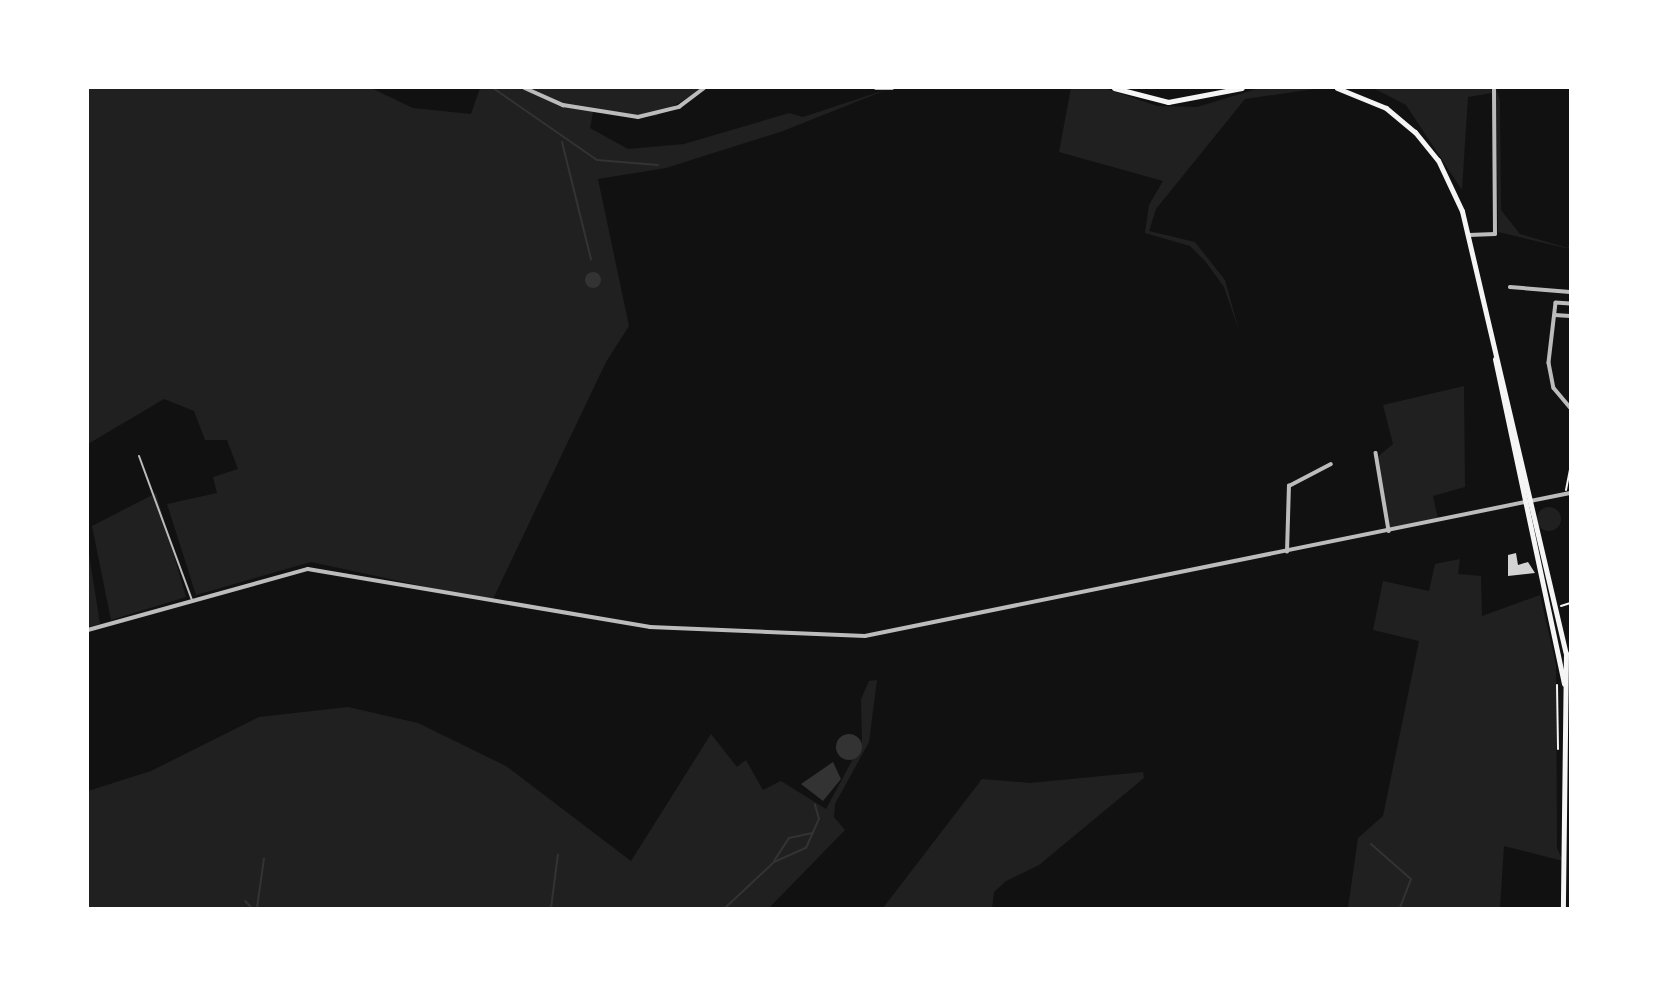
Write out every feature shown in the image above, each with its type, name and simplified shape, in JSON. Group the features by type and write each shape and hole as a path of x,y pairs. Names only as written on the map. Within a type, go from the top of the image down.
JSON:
{"main road":[{"path":"1114,88 1168,102 1242,88"},
{"path":"1337,88 1386,108 1428,145 1455,192 1468,235 1556,607 1565,691 1563,908"},
{"path":"1493,346 1519,445 1565,691"}],"street":[{"path":"525,88 573,107 638,117 679,107 704,88"},
{"path":"876,88 892,88"},
{"path":"1468,235 1495,234 1494,88"},
{"path":"1510,287 1570,292"},
{"path":"1570,304 1556,303 1550,376 1570,407"},
{"path":"1555,315 1570,316"},
{"path":"1376,453 1389,531"},
{"path":"1287,552 1289,486 1331,464"},
{"path":"88,630 309,569 650,627 865,636 1568,494"}],"lane":[{"path":"139,456 192,600"}],"path":[{"path":"1568,494 1570,470"},
{"path":"1556,607 1570,603"},
{"path":"1557,678 1558,752"}],"shaded area":[{"path":"88,88 371,88 413,108 471,114 480,88 704,88 656,116 593,112 590,128 628,149 684,144 789,113 803,117 891,88 783,131 666,168 598,179 629,326 606,362 492,601 311,562 196,595 167,504 217,493 213,477 238,469 227,440 205,440 194,411 164,399 88,444"},
{"path":"1071,88 1104,88 1157,106 1197,107 1260,88 1321,88 1245,99 1156,209 1149,231 1195,242 1225,280 1239,331 1224,287 1205,261 1190,246 1145,233 1149,205 1163,181 1059,152"},
{"path":"1373,88 1491,88 1492,93 1468,97 1462,190 1406,105"},
{"path":"1496,88 1500,101 1501,210 1520,234 1568,248 1570,243 1570,249 1498,232"},
{"path":"593,272 599,274 599,286 593,288 587,286 585,280 587,274"},
{"path":"1464,386 1465,487 1433,496 1438,519 1389,531 1375,459 1393,444 1383,405"},
{"path":"156,493 186,597 111,620 92,526"},
{"path":"1549,507 1560,514 1561,519 1554,530 1549,531 1538,524 1537,519 1544,508"},
{"path":"88,548 100,624 88,627"},
{"path":"1460,559 1458,574 1481,576 1482,616 1540,595 1556,665 1557,848 1563,861 1504,846 1500,908 1348,908 1358,838 1383,816 1419,641 1373,630 1383,581 1429,591 1435,564"},
{"path":"877,680 869,742 835,804 834,817 845,830 769,908 88,908 88,791 151,771 259,717 348,707 418,723 506,766 631,861 711,734 737,767 746,760 763,790 781,781 826,809 862,742 861,699 869,681"},
{"path":"849,734 858,738 862,747 858,756 849,760 840,756 836,747 840,738"},
{"path":"833,762 841,779 823,801 801,784"},
{"path":"1143,772 1144,778 1039,865 1006,881 994,892 992,908 883,908 982,779 1030,783"}],"building":[{"path":"1516,553 1518,565 1528,562 1535,573 1508,576 1508,555"}],"waterway":[{"path":"493,88 597,160 658,165"},
{"path":"562,142 591,259"},
{"path":"725,908 774,862 806,848 819,819 815,805"},
{"path":"774,861 789,838 812,833"},
{"path":"1371,844 1411,879 1400,908"},
{"path":"551,908 558,854"},
{"path":"257,908 264,858"},
{"path":"245,901 252,908"}]}
